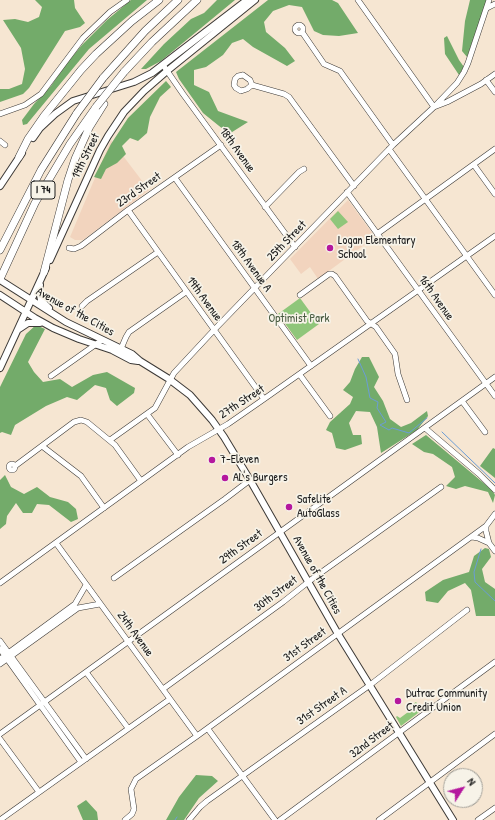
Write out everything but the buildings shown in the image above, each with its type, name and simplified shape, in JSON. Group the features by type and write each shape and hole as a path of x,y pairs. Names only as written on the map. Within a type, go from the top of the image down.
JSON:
{"highway":[{"path":"19,157 28,139 44,116 81,70 100,50 132,21 159,0"},
{"name":"I 74","path":"0,250 55,146 78,113 103,78 145,31 178,0"},
{"name":"I 74","path":"0,280 35,203 70,144 96,107 124,72 147,47 198,0"},
{"path":"43,275 75,159 89,128 124,72"}],"main road":[{"name":"19th Street","path":"0,368 94,163 108,136 128,107 165,68 247,0"},
{"name":"19th Street","path":"0,186 40,128 67,105 80,99 140,79 165,68 255,0"},
{"path":"43,275 39,290 41,300 44,304 102,340"},
{"name":"Avenue of the Cities","path":"0,280 66,322 102,340 131,360 140,361 170,378 190,395 219,429 280,531 338,634 453,820"},
{"name":"Avenue of the Cities","path":"0,295 48,326 68,335 120,351"},
{"path":"18,330 30,323 38,323 48,326"}],"street":[{"path":"115,0 119,5"},
{"path":"0,114 20,107 41,94 82,38 119,5 127,0"},
{"path":"358,0 434,107 464,72 489,0"},
{"path":"487,8 495,4"},
{"path":"302,32 324,64 340,71 426,199 495,295"},
{"name":"18th Avenue","path":"165,68 295,247"},
{"name":"25th Street","path":"110,440 147,414 157,405 170,378 214,330 391,147 434,107 462,94 495,74"},
{"path":"486,80 495,92"},
{"path":"252,85 284,94 289,97 354,186"},
{"path":"0,141 5,145"},
{"name":"23rd Street","path":"68,248 74,249 81,246 128,210 221,145"},
{"path":"377,234 495,149"},
{"path":"474,164 495,194"},
{"path":"265,207 299,172 304,169"},
{"name":"18th Avenue A","path":"175,178 311,366"},
{"name":"16th Avenue","path":"347,192 495,396"},
{"name":"19th Avenue","path":"128,210 264,399"},
{"name":"27th Street","path":"0,583 195,443 219,429 300,375 495,236"},
{"path":"82,306 86,301 158,252"},
{"path":"300,295 329,274 332,274 367,321 376,326 395,354 398,374 407,400"},
{"path":"120,351 129,332 186,292"},
{"path":"51,376 102,340"},
{"path":"300,375 330,416"},
{"name":"29th Street","path":"0,734 495,377"},
{"path":"462,401 485,432"},
{"path":"147,414 178,455"},
{"path":"15,466 74,422 81,420 87,422 110,440 141,481"},
{"path":"425,428 479,474 495,490"},
{"path":"42,446 81,476 104,508"},
{"path":"114,578 250,480"},
{"name":"30th Street","path":"163,689 283,602 308,582 441,487"},
{"path":"495,514 486,526 489,543 495,551"},
{"name":"31st Street","path":"125,820 132,814 134,809 130,789 136,779 208,729 486,526"},
{"path":"472,537 489,543"},
{"name":"24th Avenue","path":"56,544 197,736"},
{"path":"0,664 6,657 75,604 86,585"},
{"path":"6,657 78,608 100,604"},
{"name":"31st Street A","path":"189,820 200,807 242,775 370,685 467,610"},
{"path":"0,642 6,657"},
{"path":"0,649 84,760"},
{"name":"32nd Street","path":"280,820 495,662"},
{"path":"86,672 128,728"},
{"path":"0,820 170,699"},
{"path":"208,729 275,820"},
{"path":"379,820 495,734"},
{"path":"0,739 39,792"},
{"path":"478,820 495,808"}],"shaded area":[{"path":"111,140 149,190 83,240 75,240 70,237"},
{"name":"Logan Elementary School","path":"348,200 375,237 318,279 310,267 301,274 290,259"}],"green space":[{"path":"35,0 74,0 75,8 85,23 80,27 65,31 29,88 23,94 0,102 0,89 9,89 22,84 25,69 21,48 3,20 15,19 28,22 39,17 42,7"},
{"path":"131,0 147,0 89,49 27,124 23,125 22,120 34,104 51,86 66,64 82,45 107,20"},
{"path":"217,0 235,0 161,61 146,69 141,69 164,44 191,19 204,13"},
{"path":"268,0 332,0 338,3 358,33 339,36 323,35 314,31 302,7 289,5 273,11 264,22 266,32 285,48 295,61 287,66 253,47 243,39 232,43 223,55 206,67 194,70 194,85 209,92 218,111 248,122 229,134 203,113 179,79 176,72"},
{"path":"470,0 487,0 467,57 462,51 465,21"},
{"path":"447,36 464,67 459,75 445,54 444,38"},
{"path":"166,81 171,87 160,97 150,117 147,133 138,141 130,138 122,146 126,154 117,163 106,169 101,179 94,177 111,144 128,118"},
{"path":"338,211 348,222 338,229 330,219"},
{"name":"Optimist Park","path":"300,298 319,324 297,340 278,314"},
{"path":"36,325 45,329 28,362 43,382 60,379 72,387 93,375 107,372 135,388 134,393 117,406 110,400 106,388 95,385 77,400 67,397 46,406 15,425 11,435 2,432 0,433 0,387 26,334"},
{"path":"362,357 369,357 379,377 374,387 383,401 390,419 401,427 411,423 427,411 428,416 417,430 381,453 377,427 370,412 356,411 349,423 353,435 361,435 362,444 345,450 336,448 332,433 326,430 330,422 350,404 353,397 343,390 350,382"},
{"path":"426,435 492,490 495,495 493,503 488,492 465,486 456,489 446,486 455,477 452,467 433,454 424,452 412,444"},
{"path":"493,448 495,449 495,478 480,466"},
{"path":"5,475 11,487 24,494 37,487 50,497 68,502 76,509 78,519 71,522 49,505 37,504 32,513 23,513 16,503 7,516 6,524 0,529 0,480"},
{"path":"485,548 489,549 491,557 482,569 485,582 495,589 495,616 476,616 471,590 465,583 448,591 438,603 426,601 425,592 443,580 469,572 474,556"},
{"path":"416,702 422,710 401,726 396,717 397,716 400,718 415,707 413,704"},
{"path":"196,775 212,776 218,781 199,798 184,820 166,820 179,797"},
{"path":"86,800 97,812 98,820 83,820 77,806"}],"waterway":[{"path":"358,359 366,377 370,398 378,402 377,408 386,422 380,425 389,430 392,428 409,433 427,418"},
{"path":"442,432 495,483"},
{"path":"481,549 474,572 475,582 495,601"}],"place":[{"name":"Logan Elementary School","path":"330,248"},
{"name":"7-Eleven","path":"212,460"},
{"name":"AL's Burgers","path":"225,478"},
{"name":"Safelite AutoGlass","path":"289,507"},
{"name":"Dutrac Community Credit Union","path":"398,701"}]}
